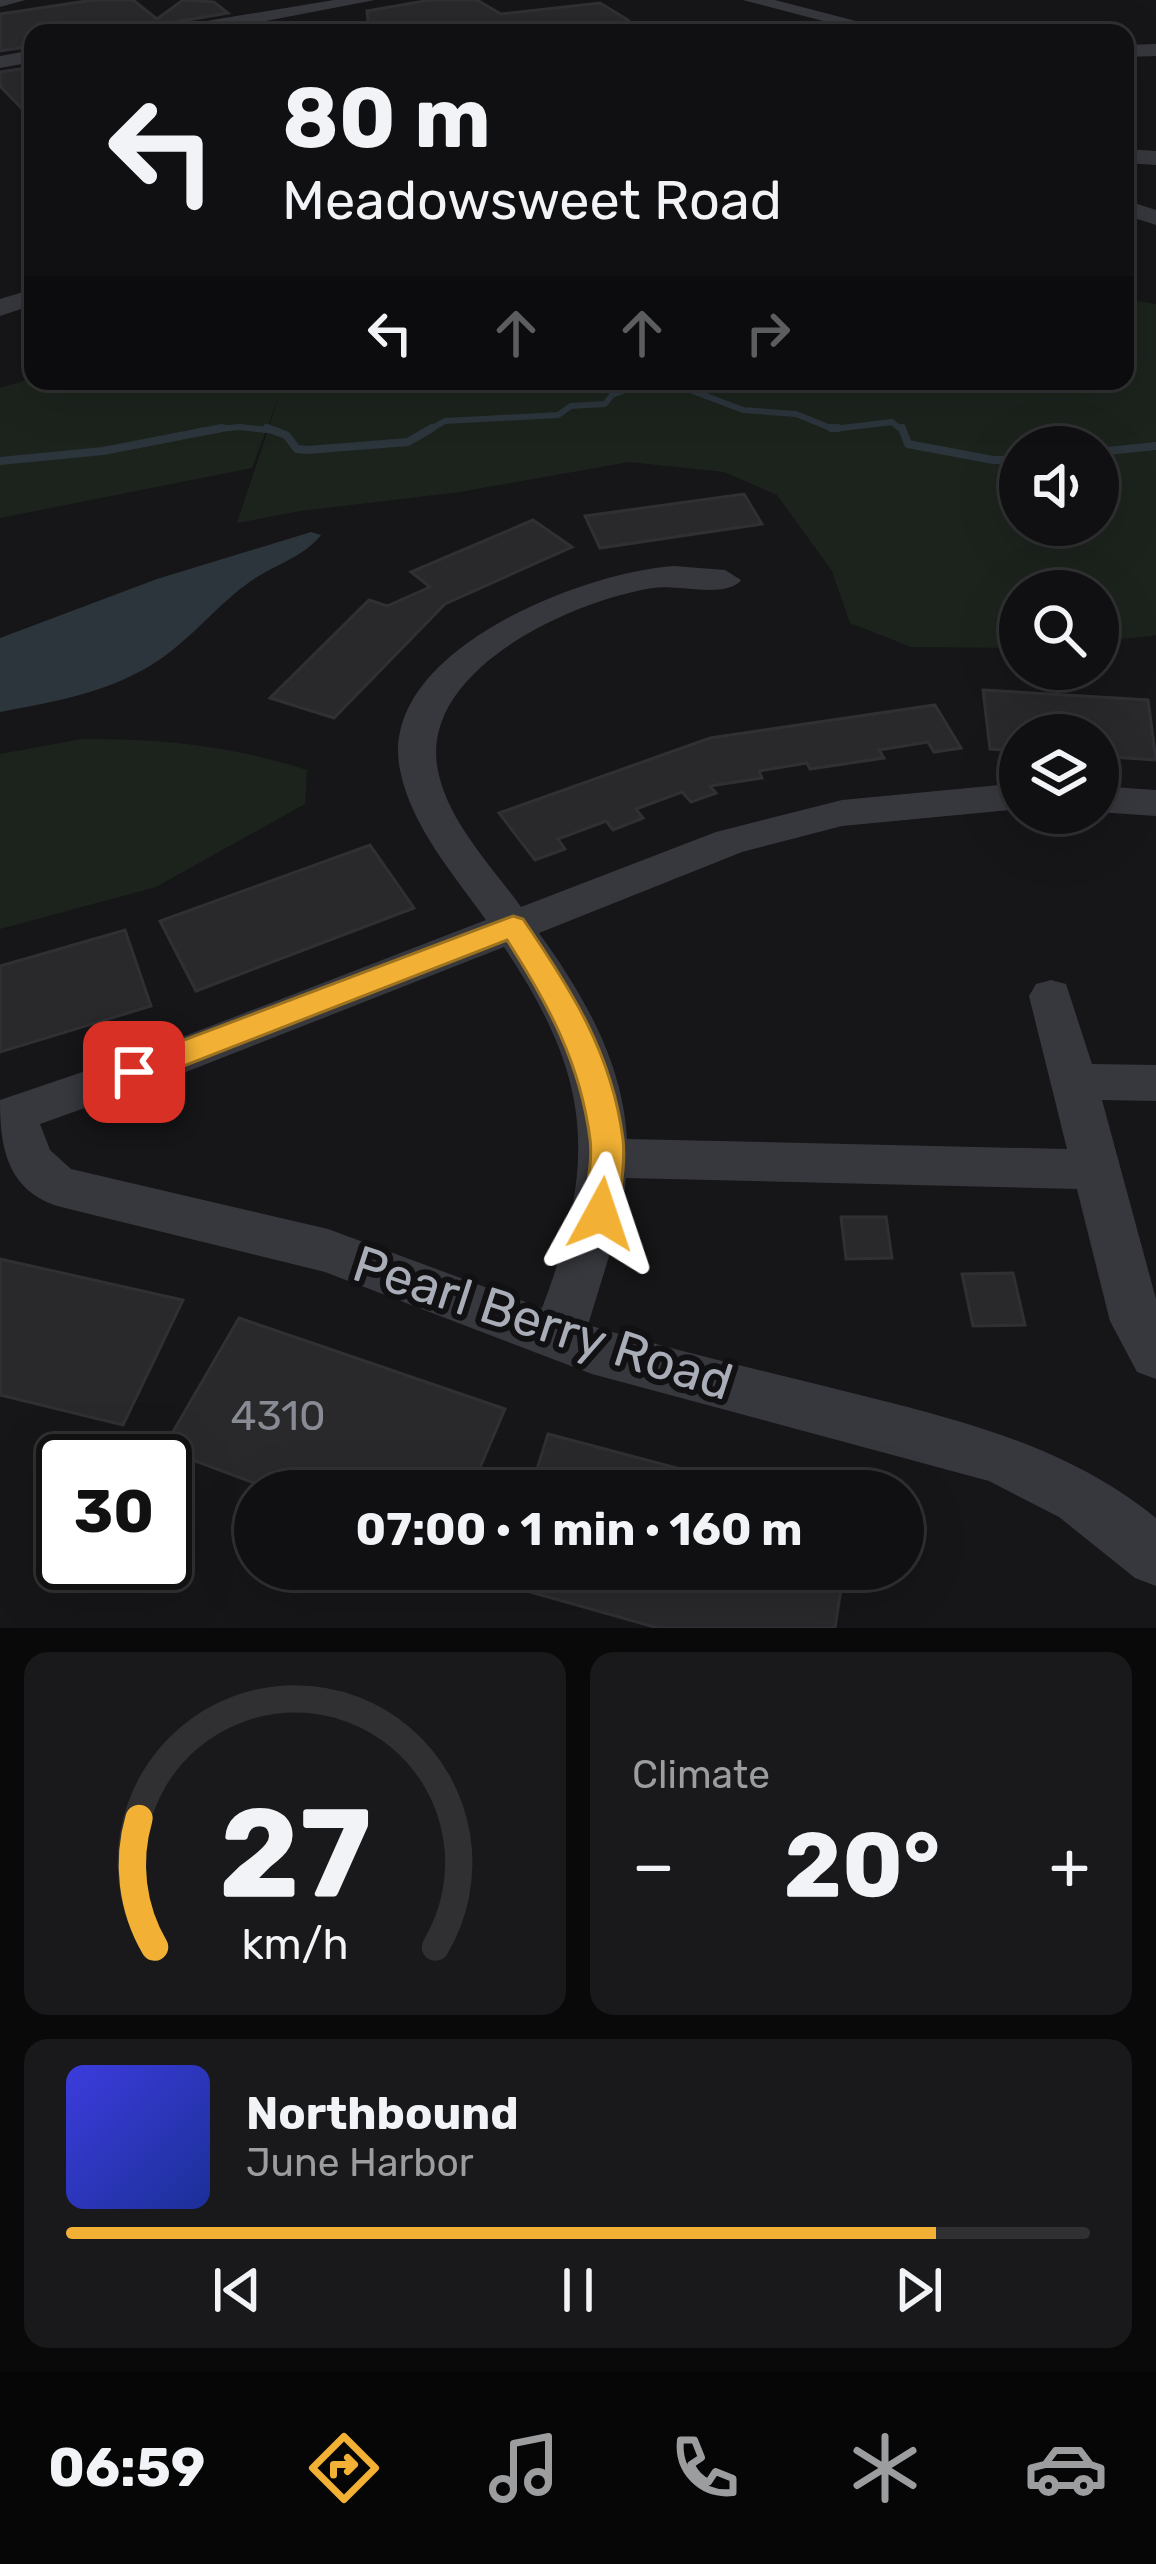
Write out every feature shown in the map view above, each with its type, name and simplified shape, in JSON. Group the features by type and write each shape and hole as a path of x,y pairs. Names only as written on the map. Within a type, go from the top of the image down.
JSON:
{"street":[{"path":"0,2 16,0"},
{"path":"209,24 282,7 366,0"},
{"path":"752,0 850,24"},
{"path":"557,1339 601,1214 606,1158 598,1090 568,1009 452,842 429,800 416,762 418,729 428,704 471,658 577,600 671,576 725,580"},
{"path":"7,1117 786,825 892,805 999,797"},
{"path":"1119,800 1156,803"},
{"path":"1052,996 1136,1322 1156,1354"},
{"path":"1073,1082 1156,1083"},
{"name":"Pearl Berry Road","path":"7,1117 31,1162 57,1186 328,1251 557,1339 992,1455 1048,1477 1095,1503 1156,1557"},
{"path":"606,1158 1097,1170"}],"shaded area":[{"path":"1134,300 1156,304 1156,635 1152,636 1119,639 1119,570 999,570 999,648 911,647 850,623 832,571 777,495 724,472 629,462 460,492 237,523 280,394 252,468 0,518 0,388 24,381 24,390 1134,390"},
{"path":"311,532 321,535 239,590 171,651 140,671 82,694 0,712 0,638 157,579"},
{"path":"82,739 195,745 307,770 305,804 156,887 0,929 0,754"}],"building":[{"path":"93,0 133,0 157,19 183,0 214,2 228,13 168,24 24,24 24,47 0,51 0,14"},
{"path":"430,0 477,0 501,14 600,3 628,20 622,24 368,24 367,11"},
{"path":"24,68 24,111 0,86 0,72"},
{"path":"744,494 762,524 600,548 585,516"},
{"path":"533,520 572,547 445,604 334,718 270,698 369,600 387,606 430,587 411,572"},
{"path":"983,690 1148,700 1156,760 1119,757 1119,714 999,714 999,750 990,749"},
{"path":"935,705 961,748 934,752 928,742 879,750 884,758 759,771 762,778 710,786 716,793 691,802 682,792 636,809 643,818 613,830 606,821 558,839 565,849 535,860 499,813 710,738"},
{"path":"370,845 414,908 196,991 160,921"},
{"path":"125,930 151,1006 0,1052 0,966"},
{"path":"841,1217 886,1217 892,1258 846,1259"},
{"path":"0,1259 183,1300 123,1425 0,1395"},
{"path":"1013,1273 1025,1325 973,1326 962,1274"},
{"path":"239,1318 505,1409 479,1470 234,1470 234,1475 192,1460 192,1434 172,1434"},
{"path":"548,1434 685,1470 537,1470"},
{"path":"524,1590 841,1590 835,1628 658,1628"}],"waterway":[{"path":"427,431 445,421 558,415 571,406 605,404 626,390"},
{"path":"690,390 743,410 796,414 833,429 892,422 903,431"},
{"path":"214,429 222,428"},
{"path":"267,428 275,431"},
{"path":"275,431 286,435 297,449 307,450 408,442 432,428"},
{"path":"831,428 838,428"},
{"path":"902,428 908,444 999,460"},
{"path":"0,461 103,451 214,429"},
{"path":"199,431 214,429"},
{"path":"214,429 275,431"},
{"path":"1119,450 1156,446"}],"route":[{"path":"134,1072 513,926 568,1009 586,1048 607,1142 601,1214"}]}
